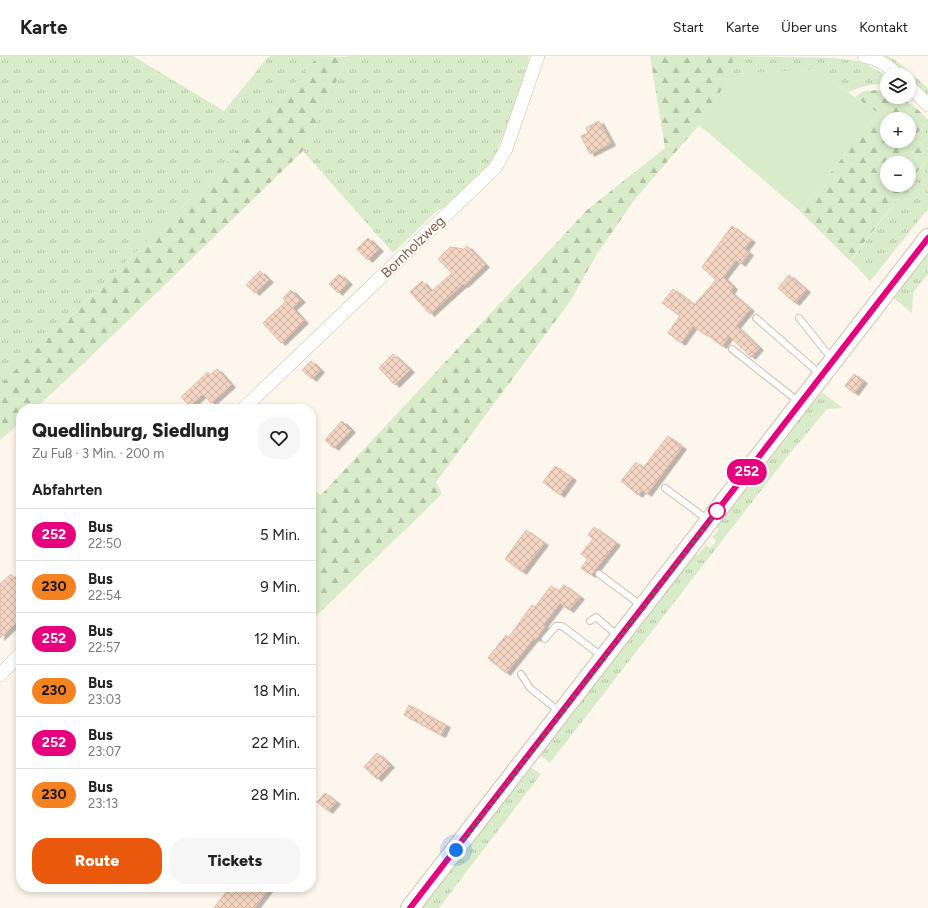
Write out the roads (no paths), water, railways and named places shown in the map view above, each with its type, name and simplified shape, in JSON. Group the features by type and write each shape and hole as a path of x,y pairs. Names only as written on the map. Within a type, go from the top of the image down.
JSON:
{"main road":[{"path":"410,908 928,238"}],"street":[{"name":"Bornholzweg","path":"248,404 495,168 506,149 538,56"},
{"path":"864,56 871,57 890,68"},
{"path":"916,93 928,105"},
{"path":"0,675 16,658"}],"lane":[{"path":"756,318 821,376"},
{"path":"799,318 833,360"},
{"path":"732,349 791,395 800,404"},
{"path":"665,488 710,521"},
{"path":"599,574 634,600 642,608"},
{"path":"590,621 596,617 611,630 618,639"},
{"path":"545,639 556,626 562,626 595,650 603,658"},
{"path":"521,674 530,688 561,713"}]}
